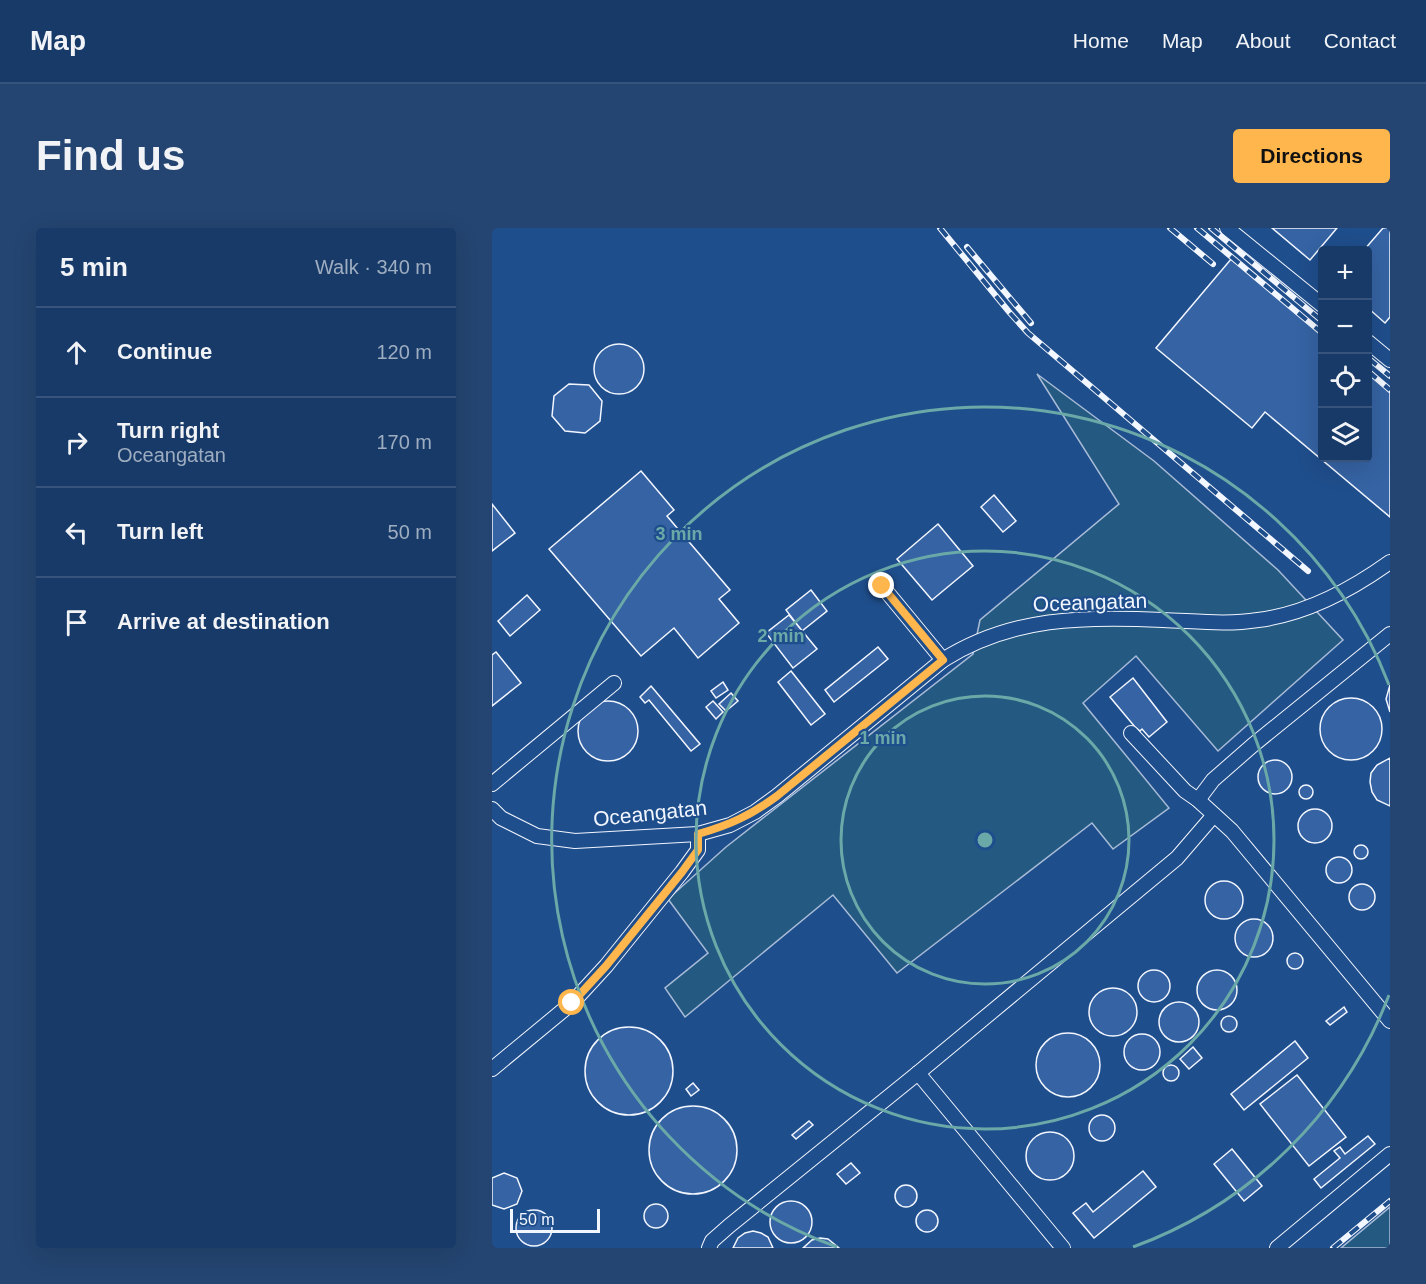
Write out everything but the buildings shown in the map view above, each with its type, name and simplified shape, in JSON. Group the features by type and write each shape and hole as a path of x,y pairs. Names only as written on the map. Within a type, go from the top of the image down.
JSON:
{"street":[{"path":"1227,228 1318,301"},
{"path":"1372,345 1390,360"},
{"name":"Oceangatan","path":"492,809 501,818 537,836 575,841 698,834 730,825 755,812 943,660 958,650 990,636 1025,625 1064,620 1151,619 1217,622 1259,620 1294,613 1324,602 1369,577 1390,562"},
{"path":"882,586 943,660"},
{"path":"1198,800 1213,780 1237,759 1390,634"},
{"path":"492,784 614,682"},
{"path":"1131,733 1185,791 1232,831 1390,1021"},
{"path":"709,1248 712,1241 729,1226 1177,858 1214,815"},
{"path":"492,1069 572,1003 606,966 698,850 698,834"},
{"path":"918,1073 1063,1248"},
{"path":"1277,1248 1390,1154"}],"shaded area":[{"path":"1037,374 1154,461 1278,570 1343,640 1218,751 1136,656 1083,703 1169,808 1113,849 1092,823 897,973 833,895 685,1017 665,988 708,953 668,899 726,847 973,654 980,620 1119,504"},
{"path":"1390,1207 1390,1248 1341,1248"}],"railway":[{"path":"940,228 1028,333 1308,571"},
{"path":"1170,228 1213,264"},
{"path":"1197,228 1318,330"},
{"path":"1211,228 1318,318"},
{"path":"967,247 1031,323"},
{"path":"1372,361 1390,376"},
{"path":"1372,374 1390,390"},
{"path":"1333,1248 1390,1201"}],"route":[{"path":"572,1003 606,966 682,872 698,850 698,834 730,825 755,812 943,660 882,586"}]}
